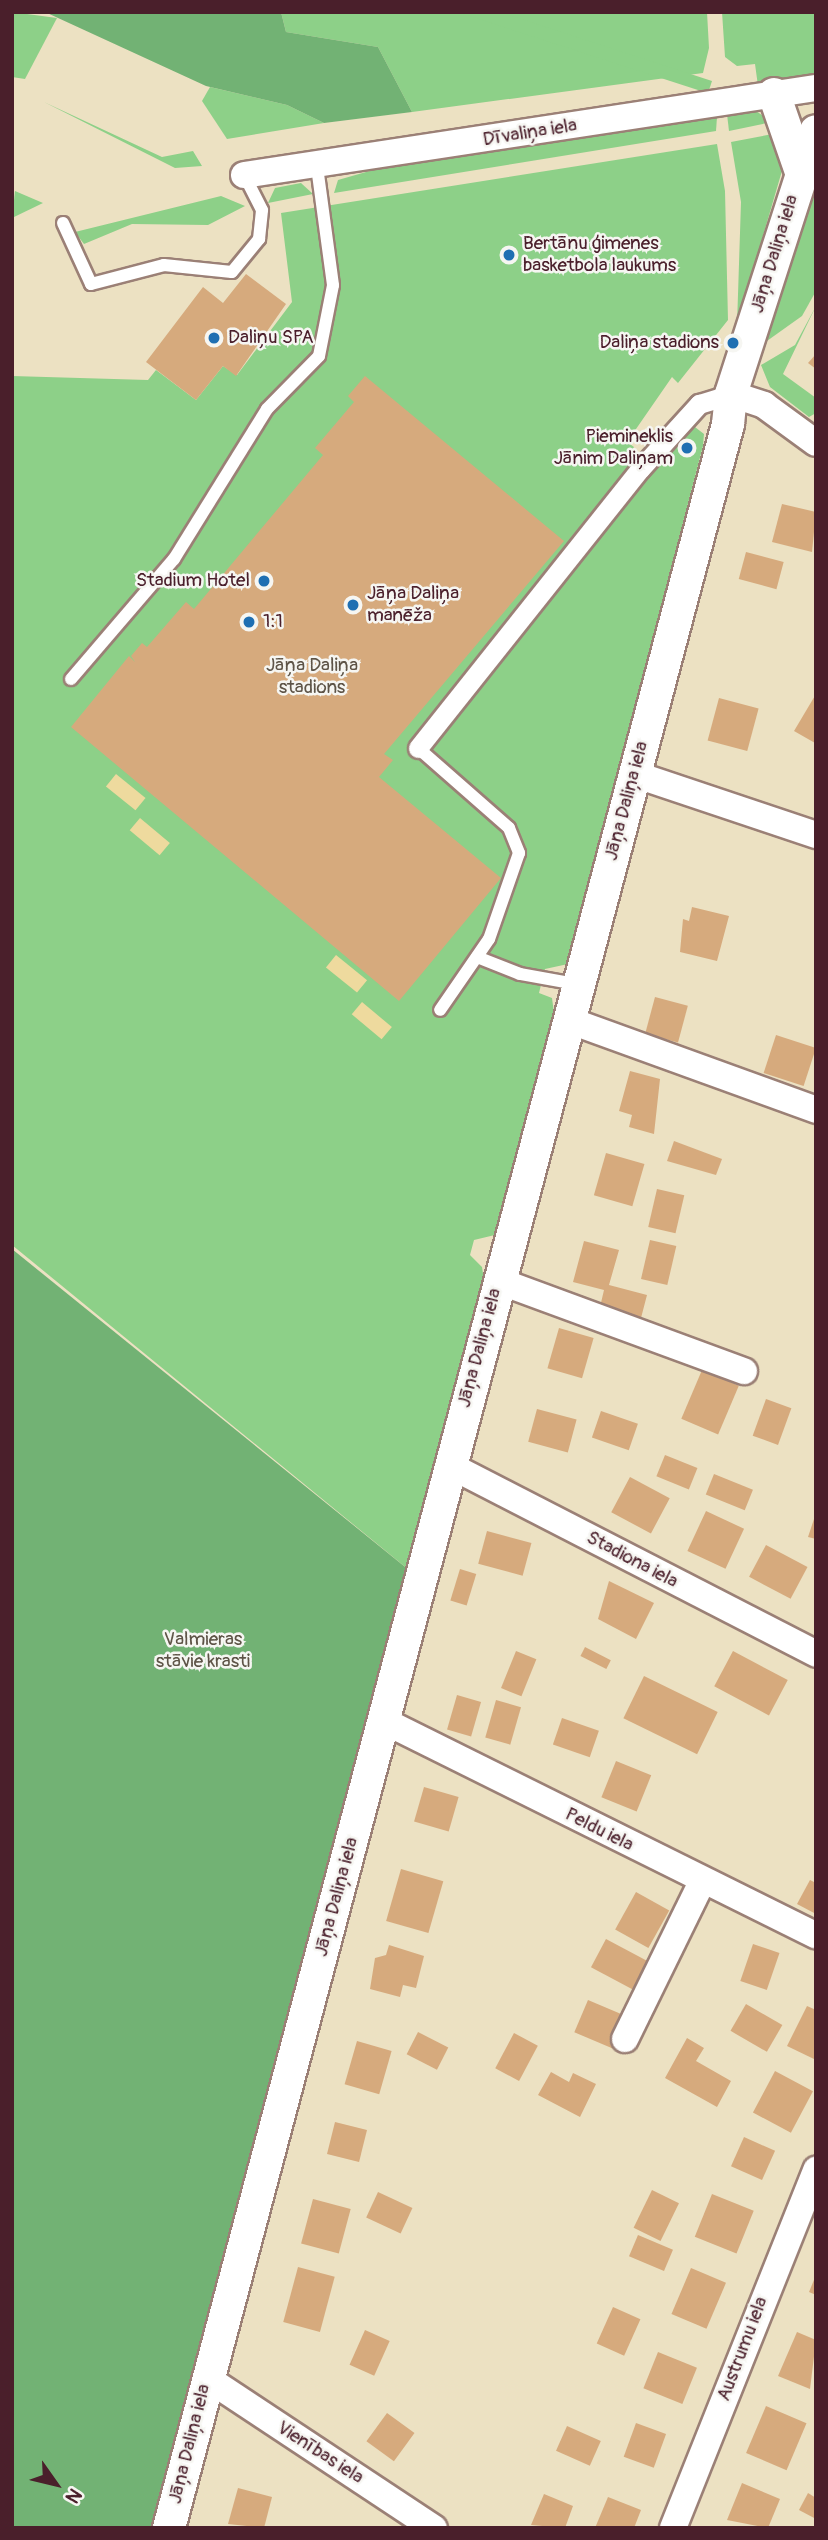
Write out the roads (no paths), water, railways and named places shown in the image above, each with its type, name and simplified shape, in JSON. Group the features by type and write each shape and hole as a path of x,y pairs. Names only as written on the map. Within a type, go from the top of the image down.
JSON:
{"street":[{"name":"Dīvaliņa iela","path":"244,175 317,167 816,88"},
{"name":"Jāņa Daliņa iela","path":"774,94 801,172"},
{"name":"Jāņa Daliņa iela","path":"169,2528 384,1721 576,984 728,424 731,394 816,131"},
{"path":"418,748 640,469 699,404 731,394 764,405 816,443"},
{"path":"634,774 816,835"},
{"path":"568,1020 816,1110"},
{"path":"499,1281 744,1371"},
{"name":"Stadiona iela","path":"450,1465 816,1654"},
{"name":"Peldu iela","path":"384,1721 702,1882 816,1935"},
{"path":"625,2039 702,1882"},
{"name":"Austrumu iela","path":"673,2528 816,2170"},
{"name":"Vienības iela","path":"207,2378 434,2528"}],"lane":[{"path":"71,679 174,559 267,409 318,356 333,285 317,167"},
{"path":"63,223 91,284 164,265 232,272 259,239 262,210 244,175"},
{"path":"418,748 516,840 518,868 477,957 440,1010"},
{"path":"477,957 520,974 576,984"}],"place":[{"name":"Bertānu ģimenes basketbola laukums","path":"509,255"},
{"name":"Daliņu SPA","path":"214,338"},
{"name":"Daliņa stadions","path":"733,343"},
{"name":"Piemineklis Jānim Daliņam","path":"687,448"},
{"name":"Stadium Hotel","path":"264,581"},
{"name":"Jāņa Daliņa manēža","path":"353,605"},
{"name":"1:1","path":"249,622"}],"park label":[{"name":"Jāņa Daliņa stadions","path":"312,677"},
{"name":"Valmieras stāvie krasti","path":"203,1651"}]}
